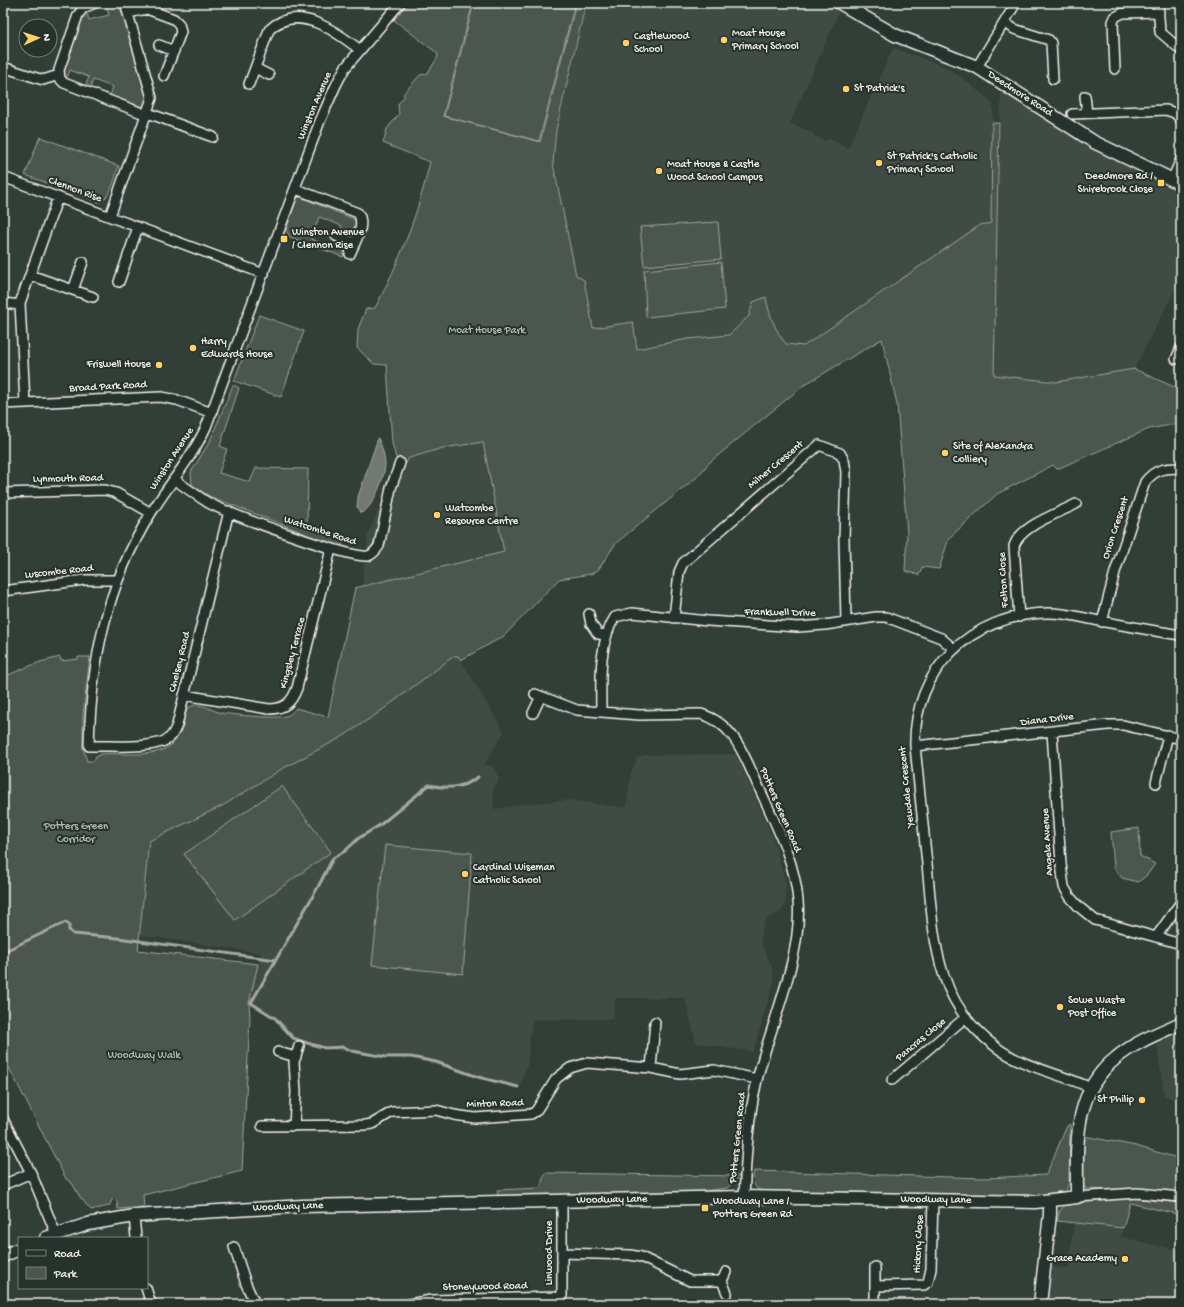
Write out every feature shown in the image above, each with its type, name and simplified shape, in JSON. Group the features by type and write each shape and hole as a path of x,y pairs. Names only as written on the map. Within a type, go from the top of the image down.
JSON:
{"street":[{"path":"95,3 87,5 80,10 59,70 59,75 64,83 213,137"},
{"path":"110,216 152,98 126,3"},
{"name":"Winston Avenue","path":"89,746 92,693 97,653 118,580 138,536 151,513 198,443 212,413 320,121 336,85 360,50 400,3"},
{"name":"Deedmore Road","path":"840,3 858,8 895,35 977,67 1094,142 1176,182"},
{"path":"977,67 1006,23 1016,3"},
{"path":"1115,69 1114,22 1115,16 1124,13 1158,8 1160,32 1181,50"},
{"path":"128,13 147,9 177,21 181,32 164,76"},
{"path":"249,84 269,30 273,26 287,20 305,20 322,24 337,32 360,50"},
{"path":"1006,23 1014,29 1049,40 1051,43 1053,79"},
{"path":"159,45 174,51"},
{"path":"3,67 43,80 59,75"},
{"path":"255,68 268,75"},
{"path":"1085,96 1087,113"},
{"path":"1072,114 1166,110 1175,113 1181,120"},
{"path":"1176,182 1181,159"},
{"name":"Clennon Rise","path":"3,177 264,274"},
{"path":"296,189 358,213 362,224 350,254"},
{"path":"25,403 20,305 58,197"},
{"path":"119,282 138,227"},
{"path":"336,236 355,243"},
{"path":"73,290 83,262"},
{"path":"30,275 94,297"},
{"path":"3,303 20,305"},
{"path":"1176,359 1181,348"},
{"name":"Broad Park Road","path":"3,404 161,397 177,400 212,413"},
{"name":"Milner Crescent","path":"674,618 679,572 683,563 819,445 840,453 844,460 846,472 844,539 846,622"},
{"name":"Watcombe Road","path":"174,479 207,502 229,511 331,549 362,556 369,556 374,553 379,546 391,488 400,463"},
{"name":"Orion Crescent","path":"1102,622 1114,572 1145,482 1155,471 1181,468"},
{"name":"Lynmouth Road","path":"3,493 105,490 116,493 151,513"},
{"name":"Felton Close","path":"1019,617 1014,546 1016,539 1029,528 1076,504"},
{"name":"Chelsey Road","path":"89,746 155,744 169,739 177,726 229,511"},
{"name":"Kingsley Terrace","path":"184,695 269,709 282,707 288,704 294,696 297,688 331,549"},
{"name":"Luscombe Road","path":"3,591 84,580 118,580"},
{"name":"Frankwell Drive","path":"607,635 615,618 632,613 766,626 798,627 886,617 941,638 954,649"},
{"name":"Yewdale Crescent","path":"1091,1088 1015,1058 997,1048 984,1038 966,1017 948,990 935,946 915,746 916,723 924,691 936,670 954,649 973,635 989,626 1019,617 1046,613 1060,613 1102,622 1181,635"},
{"path":"589,614 591,624 598,634 607,635 601,681 602,712"},
{"name":"Potters Green Road","path":"533,713 538,695 577,710 639,715 701,714 719,723 737,740 777,829 796,887 799,920 797,941 757,1079 751,1112 744,1197"},
{"name":"Diana Drive","path":"915,746 1114,725 1168,735 1181,739"},
{"name":"Angela Avenue","path":"1052,732 1061,864 1064,887 1079,907 1094,920 1181,944"},
{"path":"1156,783 1168,735"},
{"path":"1156,937 1181,902"},
{"name":"Pancras Close","path":"892,1080 966,1017"},
{"path":"651,1068 655,1022"},
{"path":"1077,1196 1078,1125 1091,1088 1116,1058 1134,1046 1181,1023"},
{"path":"294,1126 296,1092 294,1068 299,1046"},
{"path":"278,1052 296,1057"},
{"name":"Minton Road","path":"262,1126 366,1125 372,1124 392,1112 436,1110 454,1115 475,1118 531,1114 536,1111 556,1079 570,1068 587,1063 651,1068 686,1075 714,1070 757,1079"},
{"path":"3,1119 31,1173 51,1236"},
{"path":"3,1185 31,1173"},
{"name":"Woodway Lane","path":"51,1236 88,1224 134,1216 303,1206 744,1197 1050,1201 1077,1196 1137,1193 1181,1197"},
{"name":"Hickory Close","path":"875,1286 924,1285 928,1282 931,1269 933,1200"},
{"name":"Linwood Drive","path":"562,1201 562,1301"},
{"path":"1040,1304 1050,1214 1050,1201"},
{"path":"134,1216 136,1237"},
{"path":"234,1246 246,1284 255,1304"},
{"path":"3,1256 18,1249"},
{"path":"562,1253 630,1255 641,1257 690,1281 722,1281"},
{"path":"874,1302 875,1267"},
{"path":"726,1272 722,1281 727,1293"},
{"path":"146,1289 151,1304"},
{"name":"Stoneywood Road","path":"409,1304 431,1300 562,1301"}],"shaded area":[{"name":"Moat House & Castle Wood School Campus","path":"587,3 826,3 839,12 790,123 814,133 813,135 826,141 828,138 848,148 893,48 946,67 964,79 993,103 992,223 980,225 804,346 786,344 778,334 769,313 766,297 753,301 749,316 729,335 690,339 637,348 634,321 593,328 584,279 576,275 554,162 557,130"},
{"path":"1001,90 1108,156 1160,184 1181,193 1181,278 1134,369 1056,382 994,375"},
{"path":"378,438 382,448 385,465 383,477 377,493 369,507 360,513 357,506 358,497"},
{"name":"Watcombe Resource Centre","path":"483,442 504,552 362,586 364,563 372,561 368,551 367,537 381,504 394,460 405,465 409,458 443,448"},
{"name":"Cardinal Wiseman Catholic School","path":"458,655 504,732 485,764 494,767 499,780 493,790 494,809 523,804 569,800 626,808 631,773 637,758 644,755 736,754 773,838 786,885 785,905 781,912 770,917 764,923 762,929 761,943 772,967 774,981 753,1052 696,1043 685,998 616,998 613,1019 532,1020 527,1066 519,1088 413,1059 377,1057 321,1048 298,1041 291,1038 274,1019 249,1003 261,953 140,935 150,838"},
{"path":"1181,1031 1181,1101 1164,1096 1157,1044"},
{"name":"Grace Academy","path":"1074,1223 1123,1228 1121,1237 1181,1251 1181,1304 1047,1304 1051,1267 1068,1268"}],"green space":[{"path":"117,3 122,7 147,97 148,103 143,107 110,96 113,87 93,80 90,89 85,87 89,77 70,70 66,80 61,73 82,13 86,10 89,20 109,15 106,5"},
{"path":"408,3 473,3 443,116 540,142 576,3 586,3 556,130 553,163 576,275 584,280 593,328 633,322 637,349 688,339 729,335 749,316 753,302 766,297 773,322 786,344 804,346 980,225 991,223 992,123 999,123 994,375 1056,382 1134,369 1181,390 1181,423 1149,429 1057,469 1053,465 997,494 949,538 939,569 922,567 919,575 905,571 907,533 897,404 882,339 804,385 710,462 697,477 616,543 598,570 591,574 559,579 504,636 461,660 458,656 454,656 381,711 342,737 280,770 224,805 149,841 138,950 258,964 249,1003 250,1018 242,1171 143,1195 144,1207 118,1209 117,1202 113,1198 109,1206 91,1210 80,1197 72,1183 66,1179 3,1056 3,677 40,662 60,657 61,661 78,659 78,657 90,657 83,714 83,748 87,761 94,761 96,757 101,754 142,754 163,750 171,745 177,738 187,709 196,705 204,706 222,713 245,716 281,717 292,713 296,708 328,717 355,588 504,552 483,442 443,448 409,458 406,463 396,458 392,443 387,365 374,364 357,348 358,329 366,309 375,308 400,255 414,219 430,162 383,143 387,129 399,114 398,104 404,97 404,93 420,75 427,74 438,57 437,53 394,20"},
{"path":"474,3 575,3 539,141 444,116"},
{"path":"40,137 119,166 107,197 99,202 25,175"},
{"path":"300,197 356,220 356,225 352,231 340,232 342,226 319,217 311,239 334,248 336,242 345,249 343,257 290,237 286,230 297,198"},
{"path":"718,222 721,259 644,266 640,227"},
{"path":"721,262 725,309 646,317 644,270"},
{"path":"259,315 304,331 281,397 234,381"},
{"path":"233,385 239,388 220,446 227,449 219,473 250,482 256,468 308,469 307,529 318,530 344,539 341,548 336,548 299,531 209,496 192,485 191,472 210,441"},
{"path":"282,786 331,852 235,920 184,854"},
{"path":"1139,828 1140,856 1155,864 1147,875 1138,882 1122,878 1114,868 1111,832"},
{"path":"385,845 472,853 463,974 372,965"},
{"path":"1070,1124 1069,1184 1065,1191 1054,1195 1010,1198 853,1192 761,1191 756,1187 753,1178 754,1171 984,1178 1046,1175 1067,1126"},
{"path":"1084,1136 1136,1146 1181,1159 1181,1192 1086,1189 1083,1185"},
{"path":"545,1173 740,1176 727,1188 688,1193 498,1197 497,1190 540,1188"},
{"path":"1130,1198 1181,1203 1181,1215 1130,1203 1123,1228 1057,1221 1060,1210 1067,1204"}],"waterway":[{"path":"478,777 473,781 455,787 429,785 380,825 359,838 345,851 333,858 318,887 251,1003 275,1018 293,1038 307,1043 325,1048 344,1047 352,1051 386,1057 411,1057 436,1062 478,1077 518,1087"},
{"path":"3,952 66,922 69,925 69,930 73,934 118,938 276,960"}],"place":[{"name":"Moat House Primary School","path":"724,40"},
{"name":"Castlewood School","path":"626,43"},
{"name":"St Patrick's","path":"846,89"},
{"name":"St Patrick's Catholic Primary School","path":"879,163"},
{"name":"Moat House & Castle Wood School Campus","path":"659,171"},
{"name":"Deedmore Rd / Shirebrook Close","path":"1161,183"},
{"name":"Winston Avenue / Clennon Rise","path":"284,239"},
{"name":"Harry Edwards House","path":"193,348"},
{"name":"Friswell House","path":"159,365"},
{"name":"Site of Alexandra Colliery","path":"945,453"},
{"name":"Watcombe Resource Centre","path":"437,515"},
{"name":"Cardinal Wiseman Catholic School","path":"465,874"},
{"name":"Sowe Waste Post Office","path":"1060,1007"},
{"name":"St Philip","path":"1142,1100"},
{"name":"Woodway Lane / Potters Green Rd","path":"705,1208"},
{"name":"Grace Academy","path":"1125,1259"}],"park label":[{"name":"Moat House Park","path":"487,331"},
{"name":"Potters Green Corridor","path":"76,833"},
{"name":"Woodway Walk","path":"144,1056"}]}
